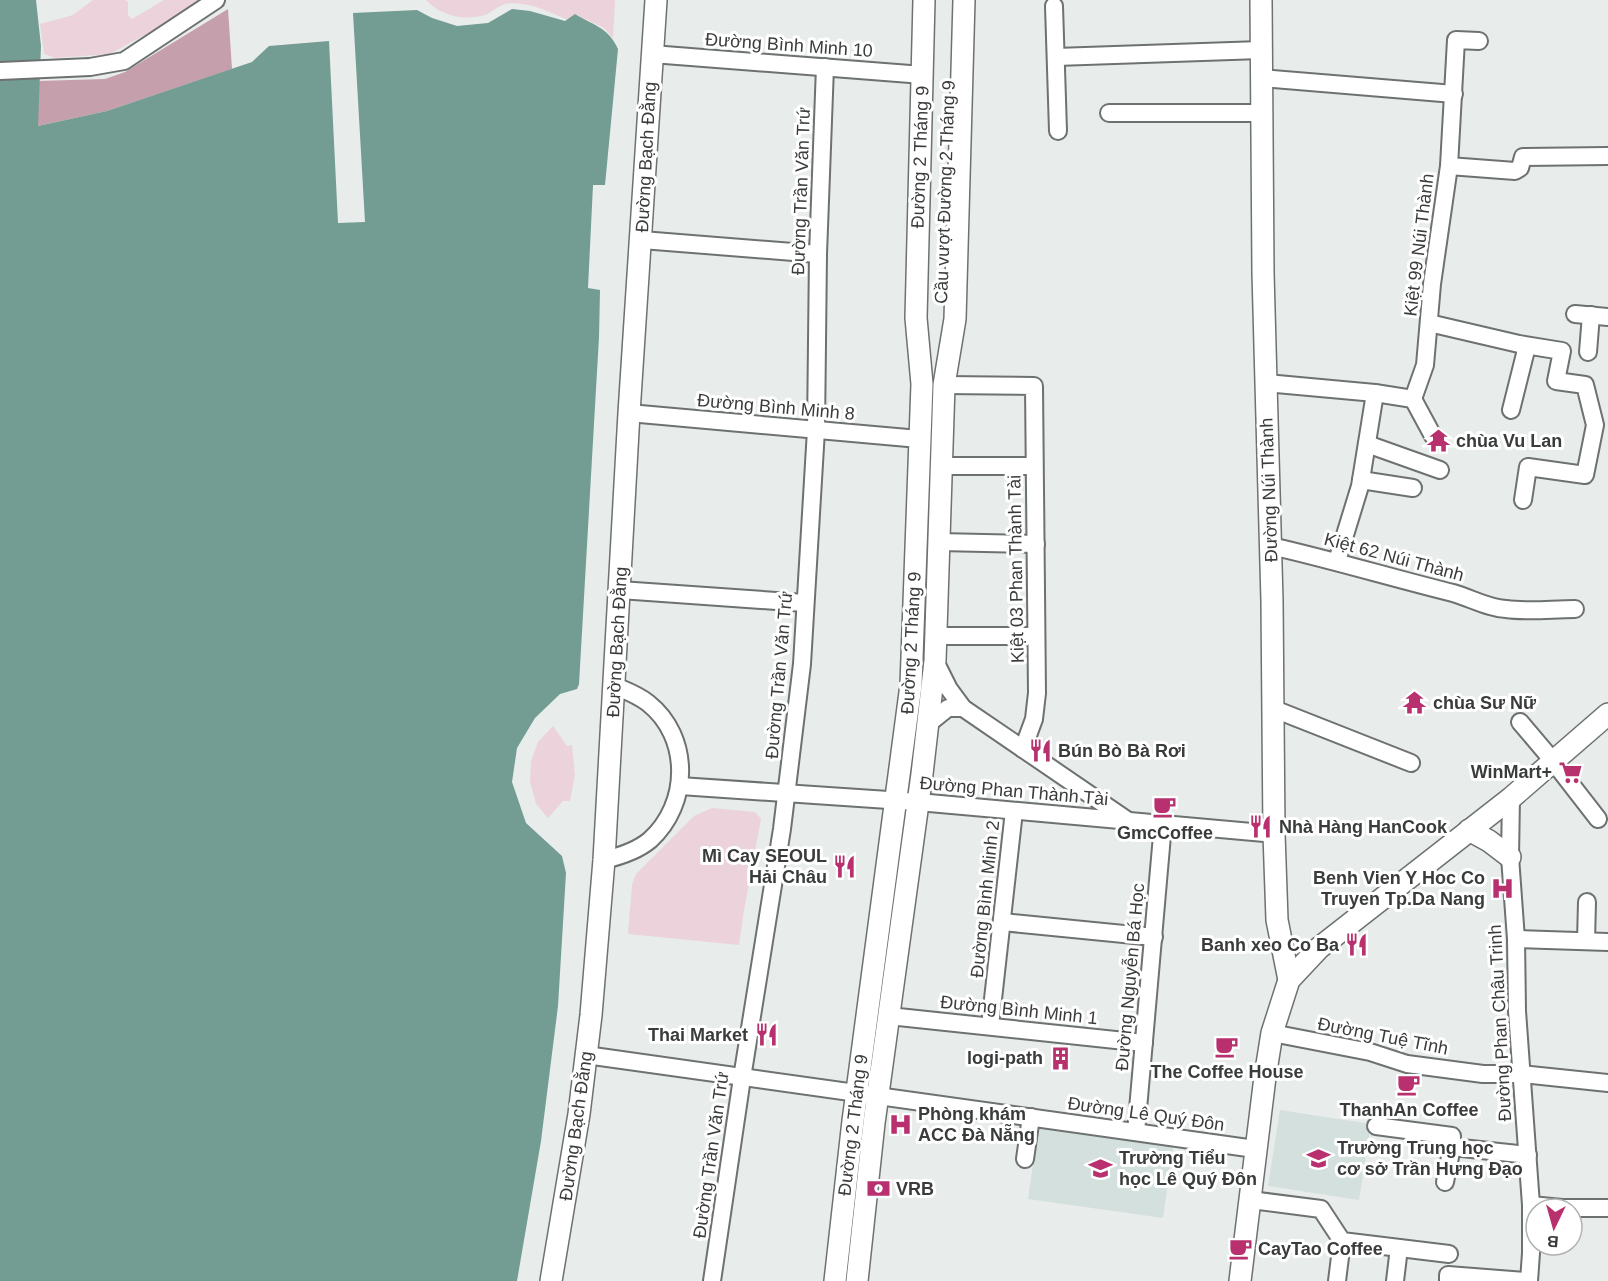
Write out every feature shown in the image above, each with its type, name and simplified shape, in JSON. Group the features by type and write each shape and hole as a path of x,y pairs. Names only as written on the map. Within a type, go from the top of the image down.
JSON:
{"main road":[{"name":"Đường Bạch Đằng","path":"551,1281 579,1114 604,860 629,413 656,0"},
{"name":"Đường 2 Tháng 9","path":"857,1281 889,1016 908,802 921,384 916,318 924,0"},
{"name":"Cầu vượt Đường 2 Tháng 9","path":"938,0 935,320 944,385"},
{"name":"Cầu vượt Đường 2 Tháng 9","path":"921,384 935,320 951,0"},
{"name":"Đường 2 Tháng 9","path":"841,1280 857,1093 908,802 928,724 935,661 944,385 955,319 964,0"},
{"name":"Đường Núi Thành","path":"1261,0 1263,273 1271,546 1274,834 1277,920 1288,980"},
{"path":"1240,1281 1255,1149 1272,1033 1288,980 1319,948 1511,798 1608,714"},
{"path":"1469,830 1489,841 1510,857"}],"street":[{"path":"0,71 90,67 124,61 216,0"},
{"path":"1054,6 1058,131"},
{"name":"Kiệt 99 Núi Thành","path":"1413,399 1425,365 1432,284 1449,166 1456,40 1479,41"},
{"path":"1056,57 1261,51"},
{"name":"Đường Bình Minh 10","path":"652,54 922,75"},
{"name":"Đường Trần Văn Trứ","path":"712,1281 787,793 802,664 816,430 818,254 825,67"},
{"path":"1262,78 1454,94"},
{"path":"1109,113 1262,113"},
{"path":"1449,166 1515,171 1520,168 1523,157 1608,156"},
{"path":"642,240 818,254"},
{"path":"1588,352 1592,315"},
{"path":"1429,323 1527,346 1562,351 1556,381 1585,385 1595,425 1585,475 1528,467 1523,500"},
{"path":"1511,410 1527,346"},
{"path":"1266,383 1375,393 1413,399 1433,436"},
{"name":"Kiệt 03 Phan Thành Tài","path":"944,385 1034,386 1036,693 1034,719 1023,749"},
{"path":"1337,561 1361,480 1375,393"},
{"name":"Đường Bình Minh 8","path":"629,413 919,439"},
{"path":"1367,444 1440,470"},
{"path":"942,466 1034,466"},
{"path":"1361,480 1413,488"},
{"path":"939,542 1036,544"},
{"name":"Kiệt 62 Núi Thành","path":"1271,546 1337,561 1466,597 1478,603 1506,609 1575,609"},
{"path":"620,590 805,603"},
{"path":"936,636 1036,636"},
{"name":"Đường Phan Thành Tài","path":"935,661 963,708 1128,821"},
{"path":"604,860 620,857 635,850 660,830 676,802 680,786 681,768 678,750 666,724 648,703 633,693 615,686"},
{"path":"928,724 948,708 963,708"},
{"path":"1274,710 1411,763"},
{"path":"1520,722 1598,819"},
{"name":"Đường Phan Thành Tài","path":"680,786 908,802 1274,834"},
{"name":"Đường Phan Châu Trinh","path":"1511,798 1510,857 1516,939 1517,1011 1530,1197"},
{"name":"Đường Bình Minh 2","path":"990,1026 1014,811"},
{"name":"Đường Nguyễn Bá Học","path":"1136,1132 1163,824"},
{"path":"1586,941 1587,902"},
{"path":"1002,922 1154,937"},
{"path":"1516,939 1608,942"},
{"name":"Đường Bình Minh 1","path":"889,1016 1144,1043"},
{"name":"Đường Tuệ Tĩnh","path":"1272,1033 1370,1052 1407,1064 1483,1074 1522,1074 1608,1083"},
{"name":"Đường Lê Quý Đôn","path":"586,1055 1255,1149"},
{"path":"1024,1159 1031,1117"},
{"path":"1376,1126 1452,1136 1445,1182"},
{"path":"1452,1147 1527,1155"},
{"path":"1251,1200 1321,1209 1342,1240 1337,1281"},
{"path":"1584,1208 1608,1208"},
{"path":"1342,1240 1449,1254"},
{"path":"1395,1281 1399,1248"},
{"name":"Đường Phan Châu Trinh","path":"1527,1281 1530,1257"},
{"path":"1448,1281 1448,1275 1527,1281"}],"shaded area":[{"path":"0,0 36,0 41,46 38,126 107,111 252,62 269,46 329,41 338,223 365,222 353,13 417,10 432,18 457,26 488,23 512,9 530,11 565,21 575,14 610,36 618,49 605,185 593,185 588,288 600,290 599,337 579,684 577,689 560,694 535,718 517,748 512,782 526,823 562,856 566,873 558,1006 541,1141 517,1281 0,1281"},
{"path":"93,0 125,0 128,2 128,15 132,19 164,0 198,0 168,22 110,54 55,58 44,54 40,24 73,15"},
{"path":"426,0 615,0 613,38 604,28 575,14 568,20 538,8 513,3 502,5 485,15 461,17 438,10"},
{"path":"228,9 232,69 107,111 38,126 38,81 105,79 125,72"},
{"path":"553,726 567,746 572,745 575,775 570,801 563,801 548,818 536,804 530,782 531,761 538,742"},
{"path":"712,808 755,812 761,819 739,945 628,934 632,885 636,874 694,816"},
{"name":"Trường Trung học cơ sở Trần Hưng Đạo","path":"1280,1110 1371,1124 1359,1200 1268,1186"},
{"name":"Trường Tiểu học Lê Quý Đôn","path":"1039,1122 1174,1141 1163,1218 1028,1199"}],"place":[{"name":"chùa Vu Lan","path":"1438,441"},
{"name":"chùa Sư Nữ","path":"1415,703"},
{"name":"Bún Bò Bà Rơi","path":"1040,751"},
{"name":"WinMart+","path":"1570,772"},
{"name":"GmcCoffee","path":"1165,807"},
{"name":"Nhà Hàng HanCook","path":"1261,827"},
{"name":"Mì Cay SEOUL Hải Châu","path":"845,866"},
{"name":"Benh Vien Y Hoc Co Truyen Tp.Da Nang","path":"1503,888"},
{"name":"Banh xeo Co Ba","path":"1357,945"},
{"name":"Thai Market","path":"766,1035"},
{"name":"The Coffee House","path":"1227,1046"},
{"name":"logi-path","path":"1061,1058"},
{"name":"ThanhAn Coffee","path":"1409,1084"},
{"name":"Phòng khám ACC Đà Nẵng","path":"900,1124"},
{"name":"Trường Trung học cơ sở Trần Hưng Đạo","path":"1319,1158"},
{"name":"Trường Tiểu học Lê Quý Đôn","path":"1101,1168"},
{"name":"VRB","path":"878,1189"},
{"name":"CayTao Coffee","path":"1240,1249"}]}
